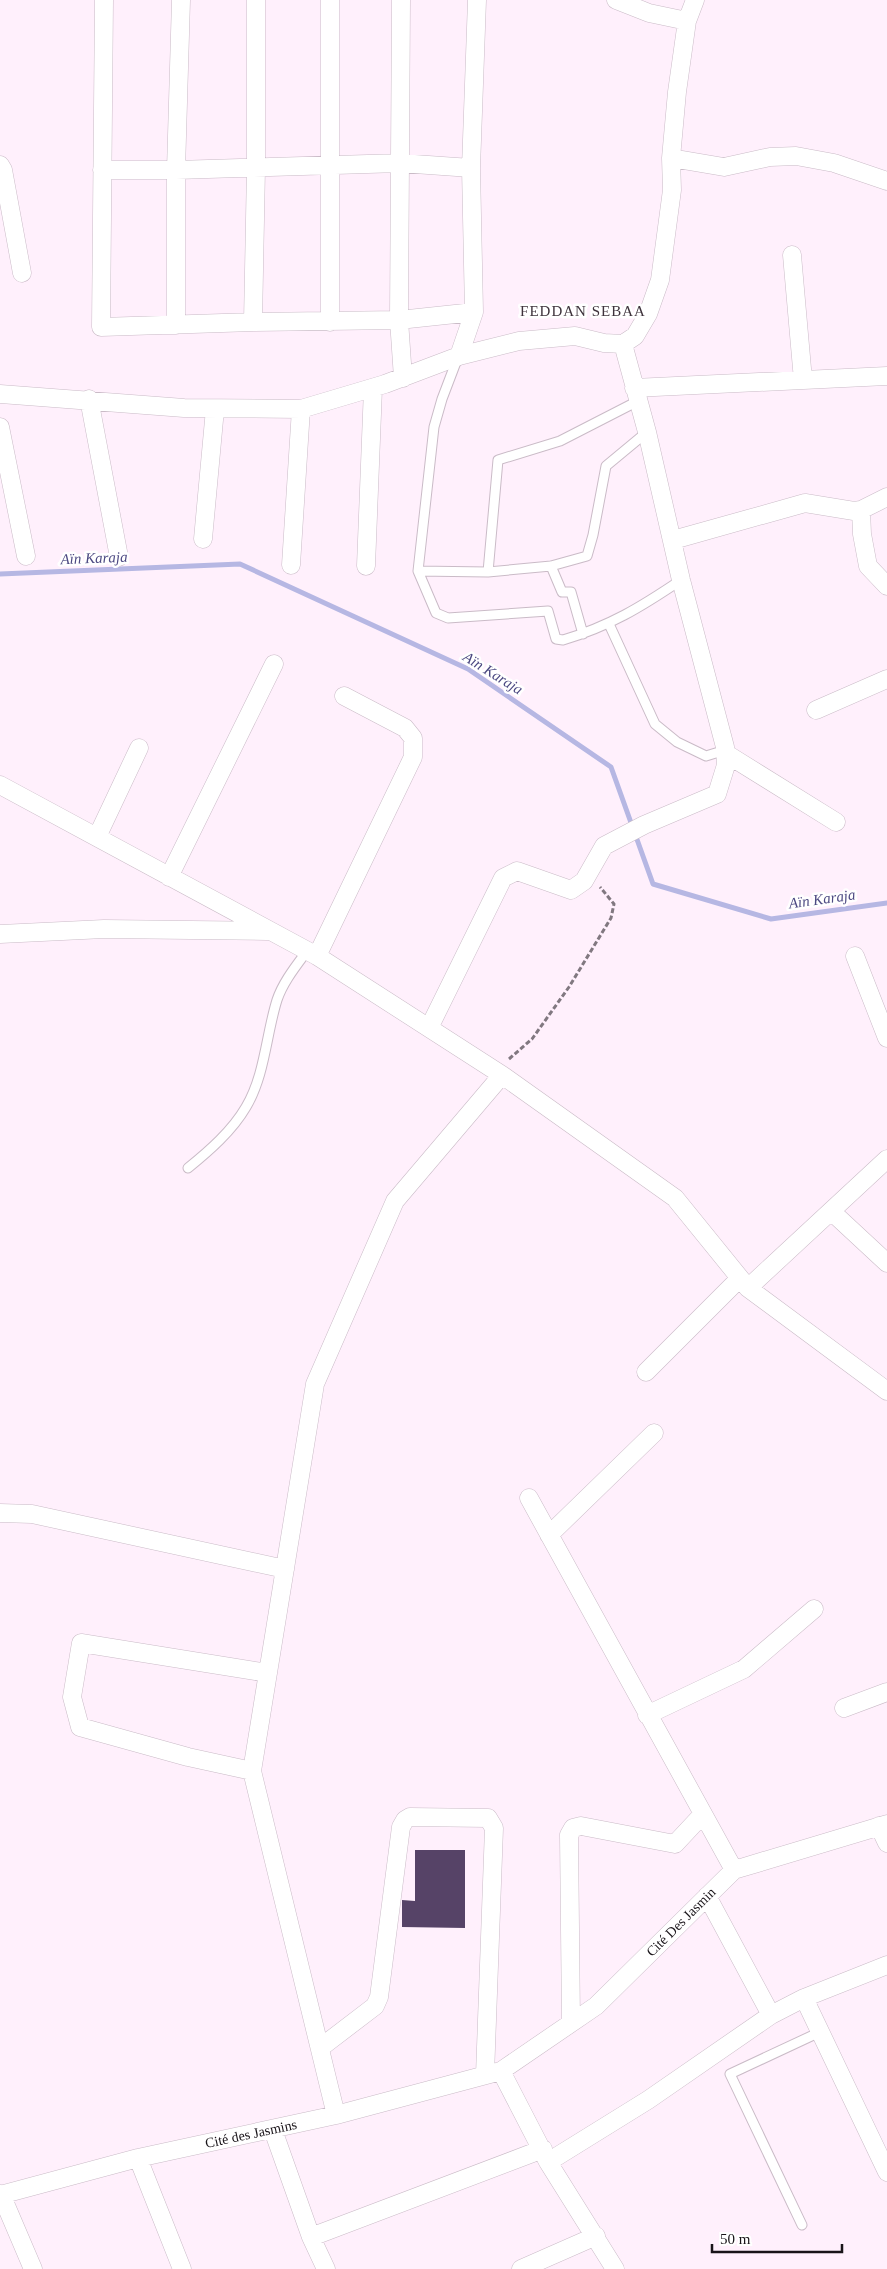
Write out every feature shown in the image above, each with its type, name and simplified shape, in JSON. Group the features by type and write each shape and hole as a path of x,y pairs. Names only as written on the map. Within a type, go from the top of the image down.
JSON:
{"street":[{"path":"104,0 101,327 399,320 474,312"},
{"path":"176,325 176,170 181,0"},
{"path":"253,322 256,168 256,0"},
{"path":"330,0 330,322"},
{"path":"401,0 399,320 403,378"},
{"path":"458,356 474,312 471,168 477,0"},
{"path":"616,0 651,6 687,22"},
{"path":"0,394 184,408 301,409 403,378 458,356 519,340 575,336 604,343 623,344 635,336 648,314 660,280 672,190 672,158 677,92 687,22 695,0"},
{"path":"672,158 724,167 770,157 796,156 834,163 887,181"},
{"path":"102,170 176,170 400,163 471,168"},
{"path":"0,165 3,170 22,273"},
{"path":"792,255 803,380"},
{"path":"429,1028 503,878 517,872 571,890 584,881 604,846 610,841 717,794 726,765 725,750 681,580 647,432 623,344"},
{"path":"636,395 803,380 887,376"},
{"path":"366,566 373,388"},
{"path":"89,400 119,557"},
{"path":"203,539 215,409"},
{"path":"291,565 301,409"},
{"path":"0,428 26,556"},
{"path":"672,540 805,503 854,511 861,510 887,497"},
{"path":"861,510 862,534 868,566 887,586"},
{"path":"170,876 274,664"},
{"path":"816,710 887,678"},
{"path":"312,954 413,757 413,738 406,728 344,696"},
{"path":"97,837 138,748"},
{"path":"725,750 836,822"},
{"path":"0,785 312,954 499,1073 675,1198 744,1283 887,1391"},
{"path":"0,934 104,929 271,931"},
{"path":"855,956 887,1038"},
{"path":"336,2115 252,1771 315,1384 395,1201 499,1073"},
{"path":"646,1372 744,1283 831,1211 887,1159"},
{"path":"831,1211 887,1263"},
{"path":"549,1535 654,1433"},
{"path":"529,1498 734,1870"},
{"path":"0,1513 32,1514 285,1569"},
{"path":"647,1715 744,1669 814,1609"},
{"path":"252,1771 188,1758 80,1727 72,1696 81,1643 268,1673"},
{"path":"844,1708 886,1695"},
{"path":"571,2023 569,1835 574,1828 581,1826 675,1844 703,1814"},
{"path":"320,2048 375,2006 379,1997 401,1827 405,1820 410,1817 488,1818 494,1828 493,2073 616,2269"},
{"path":"883,1825 887,1843"},
{"name":"Cité Des Jasmin","path":"493,2073 596,2006 734,1870 883,1825"},
{"path":"707,1896 771,2015"},
{"path":"311,2237 546,2155 648,2100 771,2015 804,1998 887,1966"},
{"path":"804,1998 887,2172"},
{"name":"Cité des Jasmins","path":"0,2195 138,2158 336,2115 493,2073"},
{"path":"273,2130 311,2237 326,2269"},
{"path":"138,2158 182,2269"},
{"path":"0,2195 33,2269"},
{"path":"521,2269 596,2236"}],"lane":[{"path":"458,356 434,427 418,571 436,613 448,618 548,611 556,639 563,640 609,624 640,608 681,580"},
{"path":"488,572 498,460 560,441 636,395"},
{"path":"418,571 488,572 551,566 587,556 593,535 606,466 647,432"},
{"path":"551,566 562,592 571,592 583,634"},
{"path":"609,624 654,724 677,742 706,756 725,750"},
{"path":"188,1168 215,1145 246,1107 259,1076 277,999 287,978 312,954"},
{"path":"802,2225 730,2074 820,2032"}],"path":[{"path":"499,1073 532,1039 569,986 611,918 614,904 588,874"}],"building":[{"path":"415,1850 465,1850 465,1928 402,1927 402,1900 415,1901"}],"waterway":[{"name":"Aïn Karaja","path":"0,574 240,564 468,669 611,767 653,884 771,919 887,903"}],"district":[{"name":"FEDDAN SEBAA","path":"583,311"}]}
